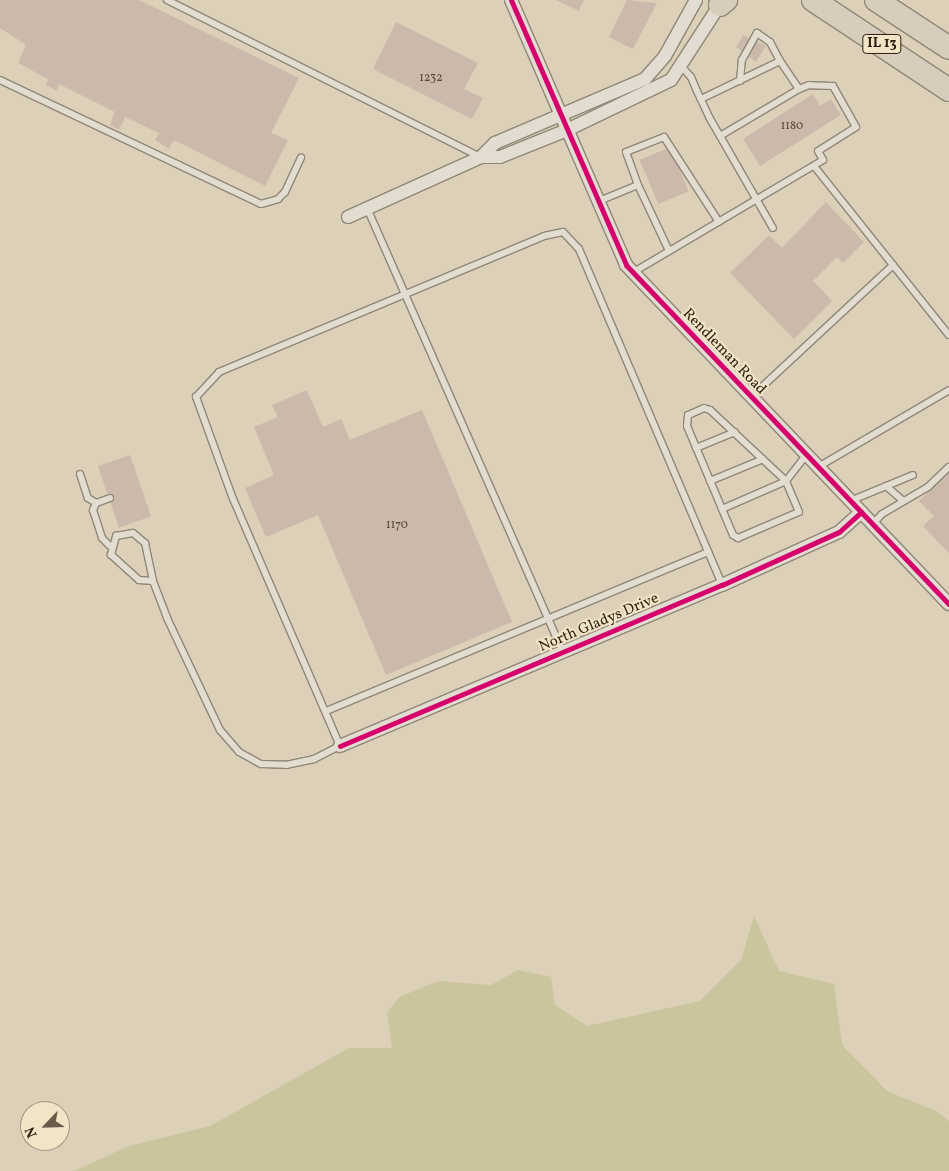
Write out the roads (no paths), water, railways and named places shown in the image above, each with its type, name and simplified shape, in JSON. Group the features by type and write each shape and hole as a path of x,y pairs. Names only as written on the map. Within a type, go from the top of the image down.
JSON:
{"highway":[{"name":"IL 13","path":"813,0 949,90"},
{"name":"IL 13","path":"876,0 949,48"}],"street":[{"name":"Rendleman Road","path":"511,0 560,117 632,273 949,604"},
{"path":"348,217 481,157 495,143 560,117 645,79 665,56 696,0"},
{"path":"481,157 500,157 566,130 650,92 671,80 682,67 723,2"},
{"name":"North Gladys Drive","path":"340,746 722,585 840,532 862,512"}],"lane":[{"path":"168,0 481,157"},
{"path":"740,81 742,60 757,33 770,42 799,89"},
{"path":"701,99 780,61"},
{"path":"682,67 773,228"},
{"path":"0,80 261,204 278,199 285,192 301,158"},
{"path":"632,273 814,166 823,160 818,151 856,127 833,86 809,84 720,136"},
{"path":"669,251 638,184 626,152 664,137 719,222"},
{"path":"814,166 949,334"},
{"path":"599,200 638,184"},
{"path":"367,208 506,528 527,565 563,652"},
{"path":"110,546 116,536 133,533 145,543 153,581 200,691 220,730 239,752 261,764 286,765 314,759 340,746 232,499 196,397 219,372 406,296 556,232 569,235 579,249 722,585"},
{"path":"750,398 893,265"},
{"path":"818,468 949,390"},
{"path":"704,408 735,432 786,481 800,507 795,517 738,538 722,509 696,448 686,421 688,415 704,408"},
{"path":"696,448 735,432"},
{"path":"722,509 786,481 806,455"},
{"path":"710,481 763,459"},
{"path":"873,524 903,501 928,487 949,467"},
{"path":"80,474 88,498 96,503"},
{"path":"850,501 913,475"},
{"path":"886,486 903,501"},
{"path":"96,503 110,498"},
{"path":"96,503 96,525 110,546 111,555 124,569 139,580 153,581"},
{"path":"326,711 708,552"}]}
